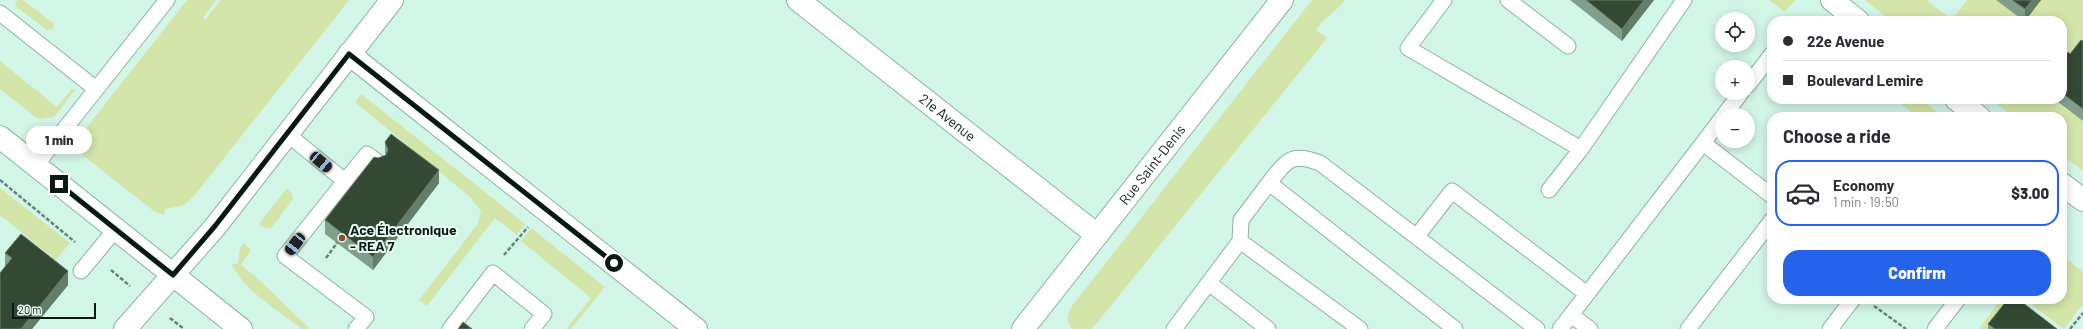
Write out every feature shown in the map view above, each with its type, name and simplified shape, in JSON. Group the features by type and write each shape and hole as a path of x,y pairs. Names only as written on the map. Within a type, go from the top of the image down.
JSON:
{"street":[{"path":"125,329 215,226 392,0"},
{"name":"21e Avenue","path":"798,0 1097,235"},
{"name":"Rue Saint-Denis","path":"1023,329 1282,0"},
{"path":"1832,0 1852,16"},
{"path":"349,54 696,329"},
{"path":"1962,104 1973,112"},
{"path":"0,137 241,329"},
{"path":"2067,188 2083,200"}],"lane":[{"path":"36,165 167,0"},
{"path":"1444,0 1408,48 1581,149"},
{"path":"1508,0 1568,46"},
{"path":"1549,190 1581,149 1684,0"},
{"path":"0,13 96,89"},
{"path":"1755,76 1767,60"},
{"path":"1730,108 1736,100"},
{"path":"1560,329 1715,127"},
{"path":"287,134 344,181"},
{"path":"1702,143 1767,192"},
{"path":"356,329 366,317 285,256 367,154 379,163"},
{"path":"1174,329 1240,241 1241,220 1269,183 1286,161 1294,157 1306,157 1327,167 1537,329"},
{"path":"1269,183 1455,329"},
{"path":"1417,236 1452,191 1587,294"},
{"path":"1688,329 1767,226"},
{"path":"80,271 116,229"},
{"path":"1240,241 1360,329"},
{"path":"450,329 494,273 544,314 532,329"},
{"path":"1209,283 1268,329"},
{"path":"1830,329 1849,304"},
{"path":"1935,329 1954,304"},
{"path":"1570,315 1590,329"}],"path":[{"path":"0,180 72,240"},
{"path":"500,259 528,226"},
{"path":"118,276 127,284"},
{"path":"1872,304 1906,329"},
{"path":"2070,329 2083,313"},
{"path":"180,326 184,329"}],"green space":[{"path":"17,0 23,0 53,23 53,29 47,30 15,6"},
{"path":"187,0 216,0 203,18 205,20 221,0 349,0 194,196 184,205 165,209 164,215 155,212 85,157 80,149 79,142 87,127"},
{"path":"1312,0 1345,0 1316,30 1327,38 1092,329 1072,329 1068,323 1068,318 1072,306"},
{"path":"1769,0 1795,0 1785,12"},
{"path":"1865,0 1926,0 1947,16 1885,16"},
{"path":"1967,0 1996,0 2017,16 1955,16"},
{"path":"2041,0 2083,0 2083,54 2070,66 2067,64 2067,16 2029,16"},
{"path":"0,61 57,107 72,89 75,90 54,117 41,119 35,117 0,89"},
{"path":"361,94 525,224 517,235 495,218 427,306 419,300 478,224 481,211 469,196 355,102"},
{"path":"1901,104 1927,104 1938,112 1912,112"},
{"path":"1997,104 2061,104 2083,121 2083,171 2067,159 2067,112 2008,112"},
{"path":"0,188 70,243 48,269 52,257 0,215"},
{"path":"287,188 292,194 293,199 271,228 262,227 259,224"},
{"path":"531,228 605,287 571,329 566,329 591,298 521,241"},
{"path":"244,243 251,250 241,265 258,279 310,329 302,329 273,308 254,293 238,275 232,265 238,263 240,248"},
{"path":"2067,259 2083,272 2083,304 2064,329 2031,304 2067,304"},
{"path":"1997,304 2010,304 2012,306 1994,329 1979,329"}],"building":[{"path":"1586,0 1644,0 1622,29"},
{"path":"2012,0 2032,0 2025,9"},
{"path":"2081,40 2083,41 2083,109 2067,97 2067,54 2068,52 2070,54"},
{"path":"391,134 439,170 373,257 325,220 374,157 378,158 386,155 388,150 385,142"},
{"path":"21,234 68,271 21,329 0,329 0,273 12,258 5,253"},
{"path":"2004,304 2024,304 2057,329 1995,329 1988,324"},
{"path":"463,322 472,329 458,329"}],"place":[{"name":"Ace Électronique - REA 7","path":"342,238"}],"route":[{"path":"59,184 173,275 208,235 349,54 614,263"}]}
